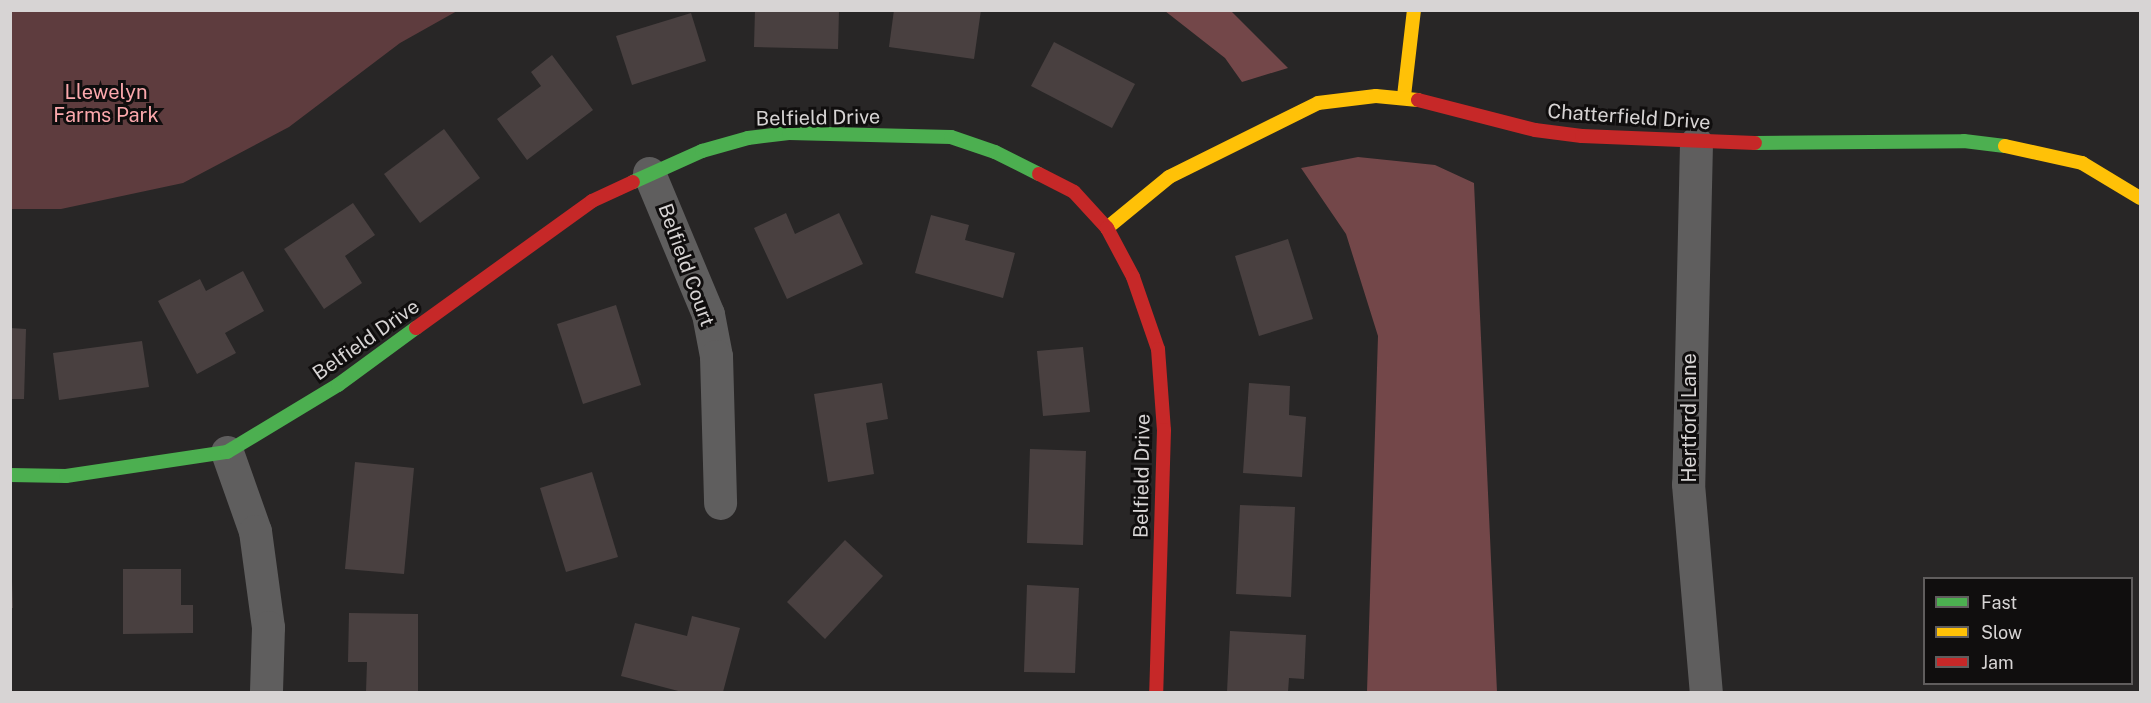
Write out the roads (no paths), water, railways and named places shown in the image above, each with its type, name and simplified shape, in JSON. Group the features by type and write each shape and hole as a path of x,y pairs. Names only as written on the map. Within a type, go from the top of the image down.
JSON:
{"street":[{"path":"1404,96 1414,10"},
{"name":"Chatterfield Drive","path":"1107,228 1169,177 1318,103 1404,96 1535,130 1696,142 1964,141 2023,148 2082,163 2140,198"},
{"name":"Belfield Drive","path":"10,475 66,476 227,452 338,385 592,201 650,172 702,151 748,138 789,133 951,137 995,152 1074,192 1107,228 1133,276 1158,349 1164,430 1156,693"},
{"name":"Hertford Lane","path":"1696,142 1688,484 1706,693"},
{"name":"Belfield Court","path":"650,172 708,314 716,356 720,503"},
{"path":"227,452 255,531 268,627 266,693"}],"park label":[{"name":"Llewelyn Farms Park","path":"106,104"}]}
